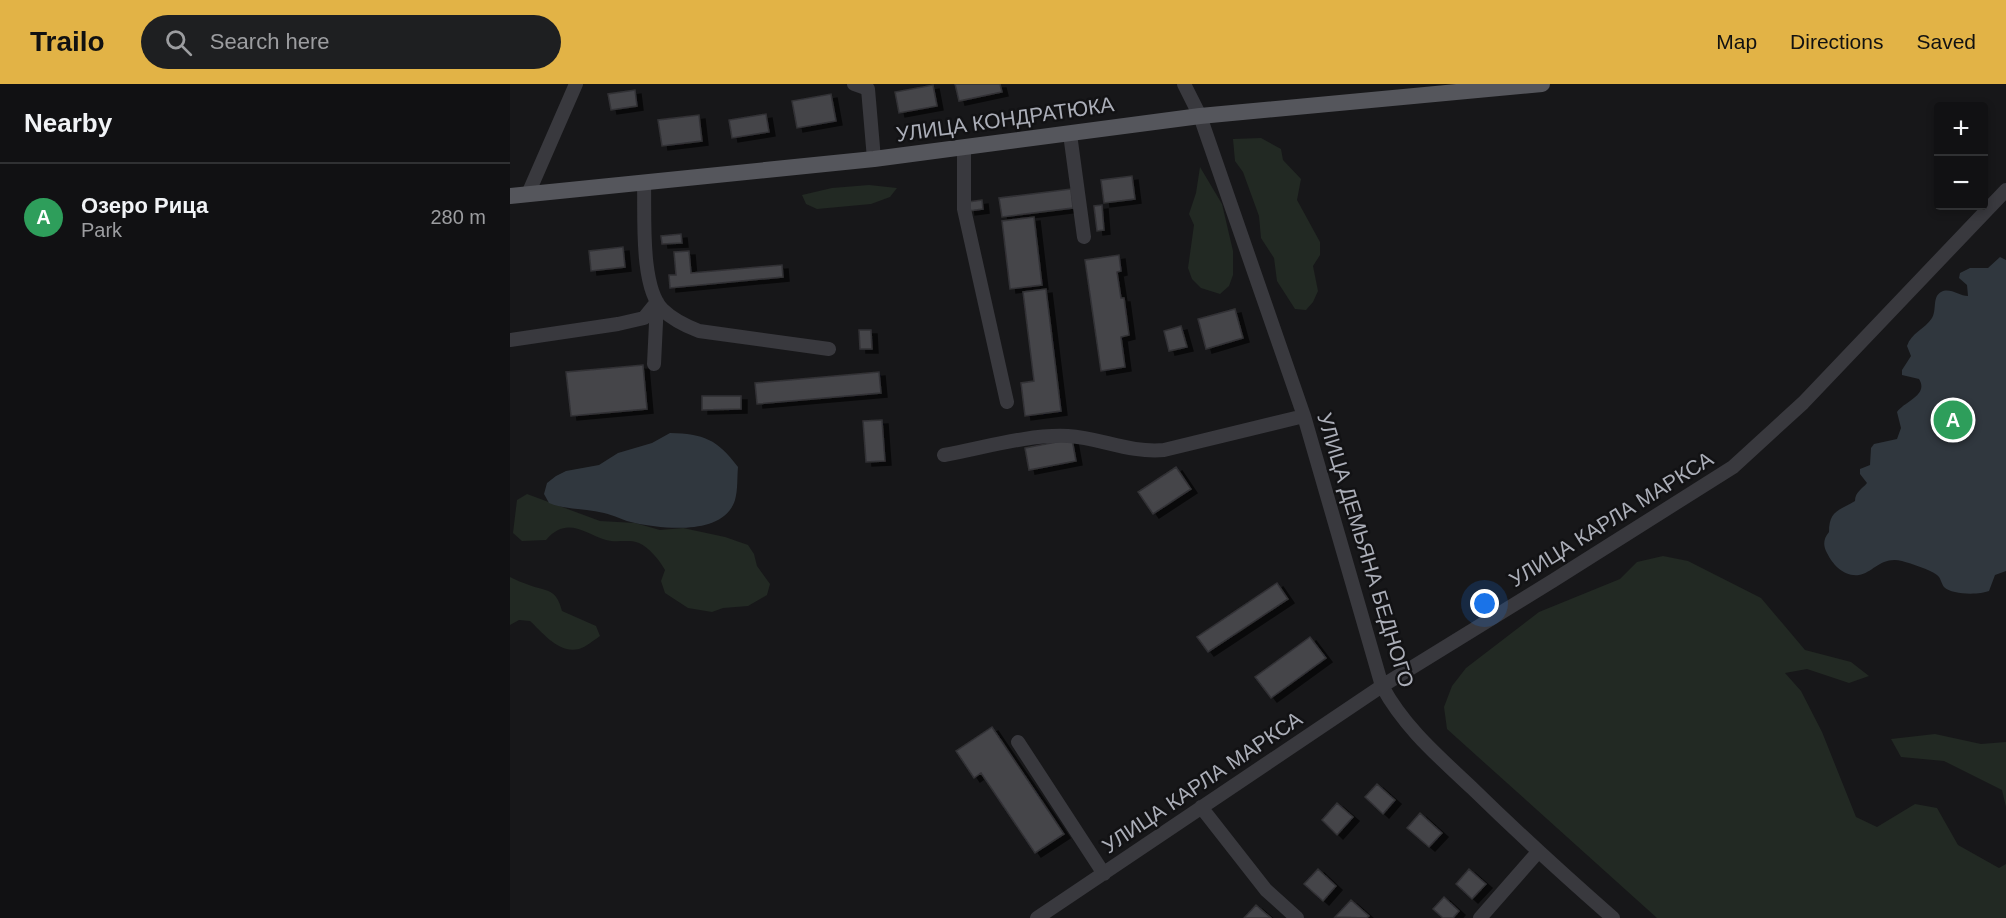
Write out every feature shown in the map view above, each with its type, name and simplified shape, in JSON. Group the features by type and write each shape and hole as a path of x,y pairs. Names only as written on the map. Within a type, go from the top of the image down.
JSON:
{"main road":[{"name":"УЛИЦА КОНДРАТЮКА","path":"510,196 874,159 1200,116 1542,84"}],"street":[{"path":"528,194 576,84"},
{"path":"854,84 868,89 874,159"},
{"name":"УЛИЦА ДЕМЬЯНА БЕДНОГО","path":"1184,84 1200,116 1304,416 1382,686 1416,735 1538,852 1613,918"},
{"path":"1070,134 1084,237"},
{"path":"963,147 964,209 1007,402"},
{"path":"644,183 650,290 662,309 681,324 699,331 829,349"},
{"name":"УЛИЦА КАРЛА МАРКСА","path":"1044,916 1382,686 1733,467 1803,403 2006,190"},
{"path":"510,340 644,318 657,302"},
{"path":"654,364 657,302"},
{"path":"944,455 1041,437 1069,436 1146,452 1164,450 1304,416"},
{"path":"1018,742 1104,874"},
{"path":"1201,807 1266,890 1297,918"},
{"path":"1480,918 1538,852"}],"shaded area":[{"path":"1261,138 1281,149 1283,160 1301,179 1297,200 1320,242 1320,255 1313,266 1318,291 1306,310 1295,309 1277,281 1274,258 1261,238 1259,216 1243,172 1235,161 1233,139"},
{"path":"1200,167 1222,204 1233,251 1233,275 1229,286 1220,294 1201,288 1192,279 1188,268 1194,225 1189,214 1196,193"},
{"path":"869,185 897,188 890,197 871,204 817,209 806,204 802,195 832,188"},
{"path":"2000,257 2006,260 2006,571 1995,575 1989,591 1972,594 1948,590 1934,573 1902,561 1888,561 1859,575 1844,572 1829,557 1824,542 1833,516 1855,501 1857,493 1867,483 1860,474 1860,469 1870,465 1871,448 1874,444 1897,439 1901,428 1897,412 1919,394 1921,385 1919,379 1902,375 1902,370 1911,356 1907,346 1915,334 1932,318 1938,294 1948,291 1968,296 1967,285 1959,278 1960,273 1970,268 1988,268"},
{"path":"670,433 692,435 709,440 723,450 738,467 735,500 729,512 719,520 691,527 647,525 597,511 555,505 549,503 544,494 547,483 566,471 599,465 618,453 652,443"},
{"path":"527,494 600,521 635,523 660,530 683,528 725,537 748,545 754,554 757,566 770,584 767,595 748,606 723,608 712,612 688,608 665,593 661,581 665,570 654,555 639,543 606,540 575,528 561,529 546,540 522,541 513,533 517,500"},
{"path":"1663,556 1688,561 1761,598 1805,650 1851,662 1869,676 1849,683 1807,669 1785,673 1801,691 1822,732 1856,817 1877,827 1915,804 1937,808 1958,845 1999,868 2006,864 2006,918 1657,918 1447,729 1444,707 1452,686 1466,668 1539,612 1620,579 1637,562"},
{"path":"510,577 550,592 557,598 562,611 596,626 600,636 582,648 572,650 558,646 530,621 519,620 510,625"},
{"path":"1935,734 1981,744 2006,742 2006,807 2002,790 1944,761 1901,757 1891,739"}],"building":[{"path":"955,84 1000,84 1002,92 959,101"},
{"path":"933,85 937,106 899,113 895,92"},
{"path":"635,90 637,106 611,110 608,94"},
{"path":"831,94 836,121 797,128 792,101"},
{"path":"766,114 769,132 732,138 729,120"},
{"path":"699,115 702,141 662,146 658,120"},
{"path":"1132,176 1135,199 1104,203 1101,180"},
{"path":"1071,189 1073,208 1002,217 999,198"},
{"path":"982,200 983,209 969,211 968,202"},
{"path":"1102,205 1104,230 1097,231 1094,206"},
{"path":"1034,217 1042,285 1010,289 1002,221"},
{"path":"681,234 682,243 662,244 661,236"},
{"path":"623,247 625,267 591,271 589,251"},
{"path":"689,251 691,273 782,265 783,277 670,288 669,275 676,275 674,252"},
{"path":"1119,255 1121,271 1117,272 1121,298 1124,298 1129,335 1121,337 1125,367 1101,371 1085,260"},
{"path":"1046,289 1061,411 1025,416 1021,383 1034,381 1023,292"},
{"path":"1235,309 1243,338 1206,349 1198,319"},
{"path":"1181,326 1187,347 1169,351 1164,331"},
{"path":"859,330 871,330 872,349 860,349"},
{"path":"643,365 647,409 571,416 566,372"},
{"path":"879,372 881,393 757,404 755,383"},
{"path":"702,396 741,396 741,409 702,410"},
{"path":"882,420 885,461 866,462 863,421"},
{"path":"1072,439 1076,461 1029,470 1025,448"},
{"path":"1176,467 1191,489 1153,514 1138,492"},
{"path":"1277,583 1288,599 1208,652 1197,637"},
{"path":"1310,637 1326,658 1271,698 1255,677"},
{"path":"992,727 1064,834 1035,853 981,773 974,778 956,751"},
{"path":"1377,784 1395,800 1383,814 1365,797"},
{"path":"1337,803 1353,817 1337,835 1322,820"},
{"path":"1420,813 1442,833 1429,847 1407,828"},
{"path":"1318,869 1336,886 1323,901 1304,884"},
{"path":"1469,869 1486,884 1472,899 1456,884"},
{"path":"1444,897 1459,911 1453,918 1443,918 1433,909"},
{"path":"1351,900 1369,916 1366,918 1335,917"},
{"path":"1256,905 1271,918 1244,918"}],"place":[{"name":"Озеро Рица","path":"1953,420"}]}
